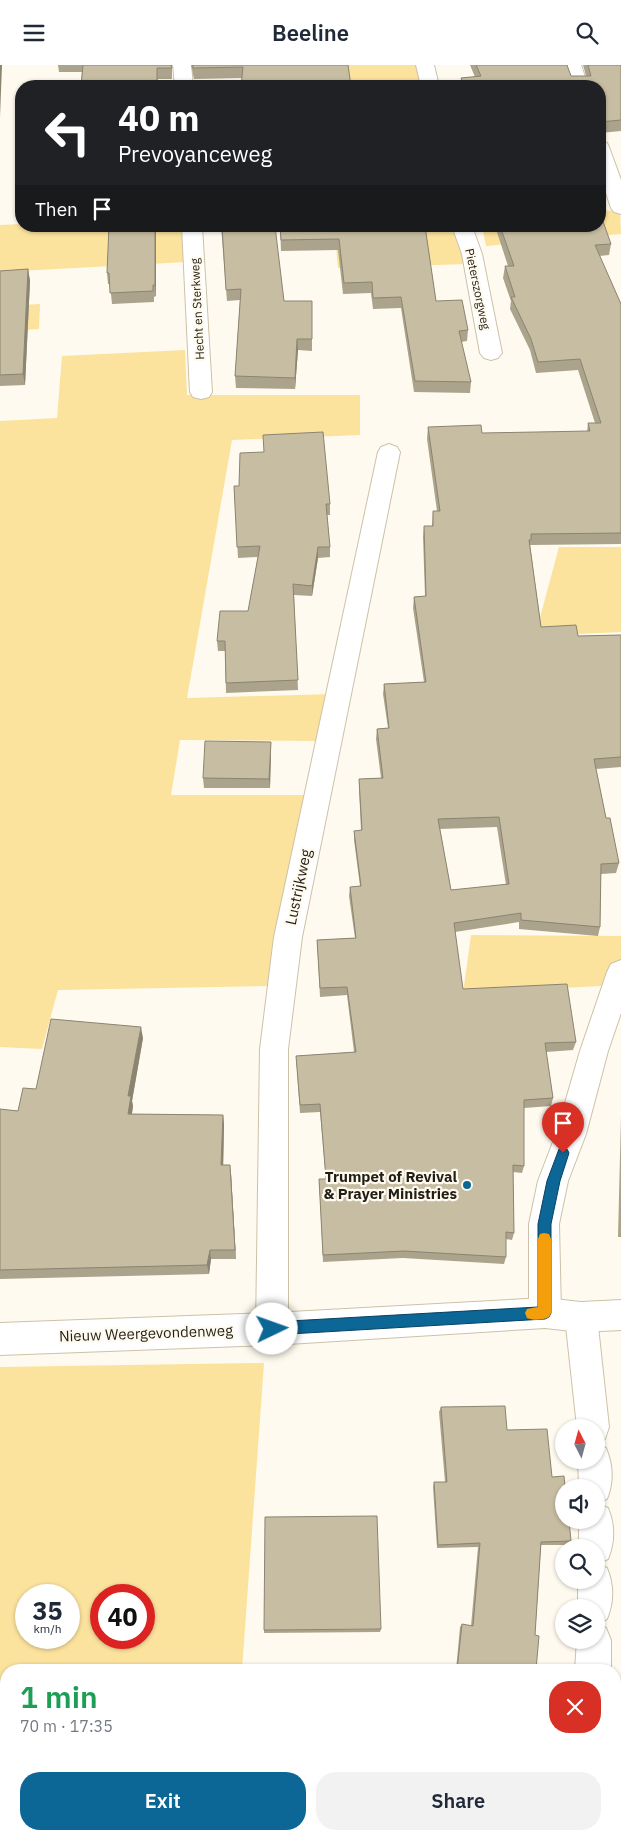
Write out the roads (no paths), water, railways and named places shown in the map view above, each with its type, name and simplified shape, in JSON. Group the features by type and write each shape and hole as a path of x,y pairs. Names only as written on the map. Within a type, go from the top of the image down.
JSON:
{"street":[{"path":"182,65 183,80"},
{"path":"425,65 429,80"},
{"path":"572,65 577,80"},
{"path":"606,164 621,208"},
{"name":"Hecht en Sterkweg","path":"192,232 201,392"},
{"name":"Pieterszorgweg","path":"464,232 472,254 491,353"},
{"name":"Lustrijkweg","path":"272,1329 274,1049 283,974 288,937 389,452"},
{"path":"545,1313 544,1224 553,1181 571,1134 594,1051 621,972"},
{"name":"Nieuw Weergevondenweg","path":"0,1339 272,1329 545,1313 582,1317 621,1315"},
{"path":"582,1317 592,1419"},
{"path":"594,1649 594,1664"}],"place":[{"name":"Trumpet of Revival & Prayer Ministries","path":"467,1185"}]}
